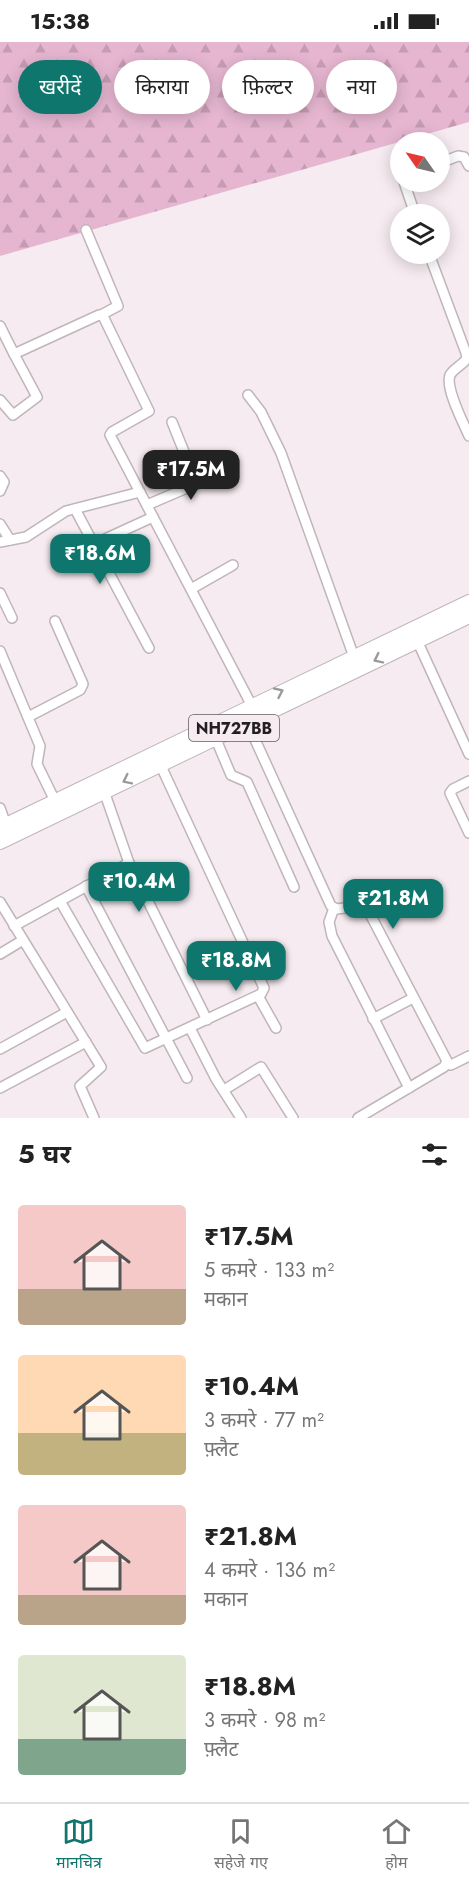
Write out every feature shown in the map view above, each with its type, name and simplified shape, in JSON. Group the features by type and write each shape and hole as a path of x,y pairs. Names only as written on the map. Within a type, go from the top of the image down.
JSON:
{"highway":[{"name":"NH727BB","path":"0,842 247,722 414,635 469,602"},
{"name":"NH727BB","path":"3,826 354,657 469,616"}],"street":[{"path":"450,159 458,156 464,157 469,166"},
{"path":"14,354 118,306 86,230"},
{"path":"433,264 466,353 467,358 452,372 449,380 450,389 469,436"},
{"path":"101,315 149,408 147,413 110,433 252,706"},
{"path":"0,326 37,398 11,415 0,400"},
{"path":"248,395 261,412 281,453 354,657"},
{"path":"172,422 197,484"},
{"path":"147,505 224,472"},
{"path":"0,476 4,483 0,491"},
{"path":"0,524 5,541 26,537 58,515 140,492"},
{"path":"75,509 149,648"},
{"path":"94,544 153,517"},
{"path":"191,589 233,565"},
{"path":"0,593 12,618"},
{"path":"28,717 80,690 83,684 55,621"},
{"path":"414,635 466,739 469,754"},
{"path":"0,651 40,746 37,764 55,801"},
{"path":"247,722 334,908 329,922 332,936 409,1088"},
{"path":"215,737 231,775 247,782 294,887"},
{"path":"60,901 144,1047 258,996 264,988 160,764"},
{"path":"469,781 450,793 469,833"},
{"path":"104,791 129,863 207,1020"},
{"path":"0,808 3,826"},
{"path":"14,926 129,863"},
{"path":"86,886 187,1078"},
{"path":"0,902 101,1067 80,1086 94,1118"},
{"path":"334,908 359,906 370,914 447,1061 446,1064"},
{"path":"0,954 22,940"},
{"path":"258,996 276,1028"},
{"path":"373,1019 413,998"},
{"path":"0,1049 67,1012"},
{"path":"190,1028 241,1118"},
{"path":"0,1088 86,1042"},
{"path":"358,1118 446,1064 451,1065 469,1056"},
{"path":"224,1090 261,1066 293,1118"}],"green space":[{"path":"0,42 469,42 469,122 434,132 390,132 390,145 0,256"}]}
